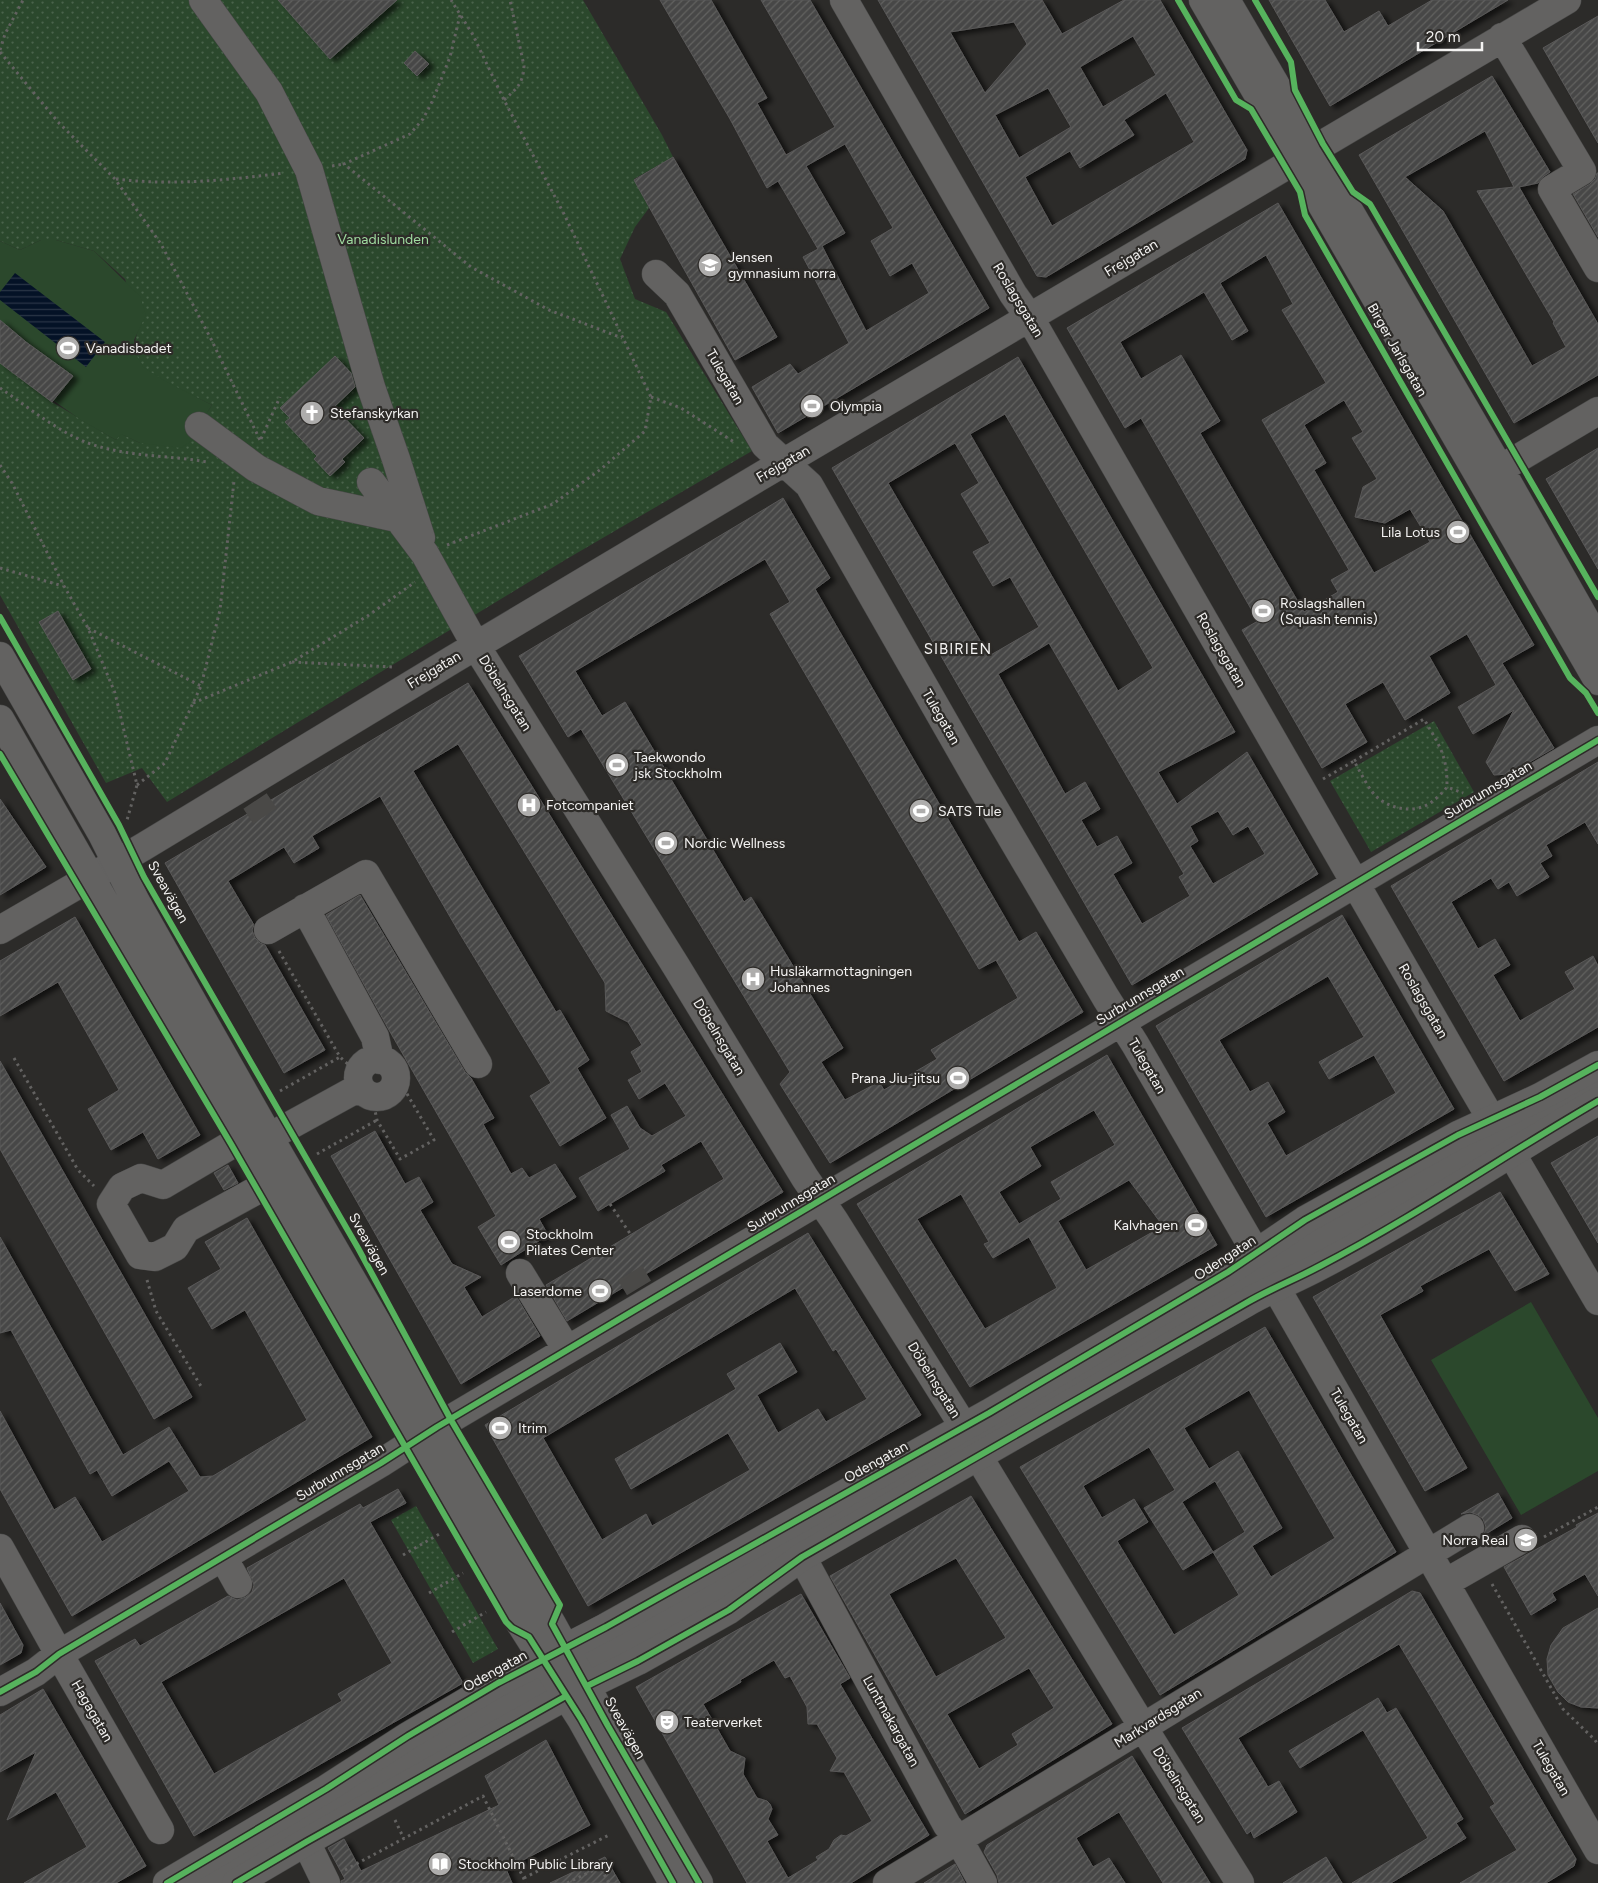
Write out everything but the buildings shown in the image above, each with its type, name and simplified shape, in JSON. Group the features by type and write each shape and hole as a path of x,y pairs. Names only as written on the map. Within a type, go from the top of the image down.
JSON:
{"street":[{"path":"203,0 270,92 308,170 371,387 430,561"},
{"name":"Roslagsgatan","path":"844,0 1598,1301"},
{"name":"Birger Jarlsgatan","path":"1203,0 1304,155 1500,469 1598,642"},
{"name":"Birger Jarlsgatan","path":"1226,0 1304,155 1598,681"},
{"name":"Frejgatan","path":"0,930 116,861 251,793 476,646 1566,0"},
{"path":"1502,37 1582,171 1552,189 1598,268"},
{"name":"Tulegatan","path":"656,274 677,294 765,445 809,485 977,779 1266,1271 1598,1850"},
{"path":"1500,469 1598,411"},
{"path":"199,426 245,474 318,501 398,518"},
{"path":"370,482 430,561"},
{"name":"Döbelnsgatan","path":"430,561 476,646 820,1201 834,1220 964,1427"},
{"name":"Sveavägen","path":"4,672 116,861 136,902 269,1137 427,1434 566,1673 699,1883"},
{"name":"Sveavägen","path":"0,719 241,1139 427,1434"},
{"name":"Surbrunnsgatan","path":"0,1692 36,1672 59,1654 567,1350 643,1295 820,1201 1598,740"},
{"path":"268,930 366,874 478,1064"},
{"path":"269,1137 369,1082 375,1036 305,908"},
{"name":"Odengatan","path":"236,1883 306,1842 566,1673 606,1628 964,1427 1228,1272 1320,1266 1468,1181 1502,1137 1540,1097 1598,1065"},
{"name":"Odengatan","path":"1502,1137 1598,1083"},
{"name":"Odengatan","path":"167,1883 326,1789 408,1736 498,1683 638,1661 729,1610 802,1557 978,1456 1266,1271 1305,1220 1370,1183 1458,1135 1502,1137 1598,1101"},
{"path":"241,1139 163,1185 141,1178 122,1187 111,1204 140,1255 155,1257 175,1247 186,1229 268,1184"},
{"name":"Odengatan","path":"204,1883 1266,1271"},
{"path":"520,1273 567,1350"},
{"name":"Döbelnsgatan","path":"978,1456 1240,1883"},
{"name":"Markvardsgatan","path":"887,1883 1470,1528"},
{"path":"1445,1583 1522,1539"},
{"name":"Hagagatan","path":"0,1548 160,1830"},
{"path":"223,1557 238,1584"},
{"name":"Luntmakargatan","path":"802,1557 947,1825 959,1840 983,1883"},
{"name":"Sveavägen","path":"566,1673 673,1883"},
{"path":"306,1842 325,1882"}],"path":[{"path":"23,0 5,34 0,51 58,122 115,179 161,244 260,440"},
{"path":"193,704 292,662 369,615 430,561 553,504 601,469 645,431 651,397 564,214 504,100 473,35 451,0"},
{"path":"504,100 518,88 524,75 524,66 510,0"},
{"path":"461,14 444,72 423,119 410,134 344,164 471,267 549,310 623,339"},
{"path":"115,179 144,182 190,182 308,170"},
{"path":"0,388 57,426 88,443 120,451 213,464"},
{"path":"138,785 165,763 201,686 220,610 245,474 280,397"},
{"path":"651,397 681,408 739,445"},
{"path":"0,465 12,483 64,586 88,628 116,693 138,785 127,820"},
{"path":"0,568 64,586"},
{"path":"88,628 201,686"},
{"path":"292,662 396,668"},
{"path":"1320,781 1424,719 1444,753 1447,769 1447,787 1432,802 1419,808 1406,810 1377,797 1354,761"},
{"path":"1447,787 1471,795"},
{"path":"268,930 369,1082 400,1159 434,1140 403,1087 369,1082 280,1090"},
{"path":"14,1058 78,1170 111,1204"},
{"path":"317,1154 369,1082"},
{"path":"610,1204 631,1234"},
{"path":"140,1255 156,1310 202,1388"},
{"path":"1522,1539 1532,1544 1598,1507"},
{"path":"403,1556 441,1533"},
{"path":"1480,1563 1563,1709 1598,1745"},
{"path":"429,1592 464,1573"},
{"path":"452,1632 486,1612"},
{"path":"325,1882 483,1796 526,1883"},
{"path":"395,1820 404,1839"},
{"path":"524,1878 609,1835"},
{"path":"567,1883 600,1867 609,1883"}],"green space":[{"name":"Vanadislunden","path":"0,0 583,0 673,157 634,179 649,208 635,227 620,259 635,299 666,312 752,451 565,560 167,802 142,768 106,783 0,595 0,363 52,402 116,440 120,433 140,443 206,414 212,405 166,383 149,373 139,363 135,343 139,328 125,279 94,251 56,240 41,240 20,250 0,241"},
{"name":"Vanadisbadet","path":"41,240 56,240 94,251 140,296 146,315 134,340 137,356 143,367 165,381 212,405 193,435 194,439 181,448 140,443 121,434 116,440 81,420 0,363 0,241 20,250"},
{"path":"1434,721 1474,792 1371,852 1330,781"},
{"path":"1531,1302 1598,1418 1598,1471 1521,1515 1431,1360"},
{"path":"416,1506 498,1649 473,1663 391,1520"}],"water":[{"path":"15,273 105,342 86,367 0,300 0,292"}],"tunnel":[{"path":"255,801 265,816"},
{"path":"630,1273 639,1288"}],"cycle path":[{"path":"1178,0 1236,100 1251,109 1300,192 1305,215 1570,678 1586,693 1598,713"},
{"path":"1255,0 1291,62 1295,90 1323,144 1353,192 1370,204 1598,597"},
{"path":"0,617 119,825 144,877 358,1248 451,1420 560,1605 552,1624 608,1726 699,1883"},
{"path":"0,1692 36,1672 59,1654 381,1463 437,1427 1598,740"},
{"path":"0,754 231,1144 506,1622 512,1628 529,1637 581,1719 673,1883"},
{"path":"167,1883 326,1789 408,1736 498,1683 606,1627 989,1413 1228,1272 1305,1220 1458,1135 1540,1097 1598,1065"},
{"path":"587,1686 638,1661 729,1610 802,1557 1246,1303 1320,1266 1391,1227 1598,1101"},
{"path":"236,1883 566,1696"}],"place":[{"name":"Jensen gymnasium norra","path":"710,265"},
{"name":"Vanadisbadet","path":"68,348"},
{"name":"Olympia","path":"812,406"},
{"name":"Stefanskyrkan","path":"312,413"},
{"name":"Lila Lotus","path":"1458,532"},
{"name":"Roslagshallen (Squash tennis)","path":"1263,611"},
{"name":"Taekwondo jsk Stockholm","path":"617,765"},
{"name":"Fotcompaniet","path":"529,805"},
{"name":"SATS Tule","path":"921,811"},
{"name":"Nordic Wellness","path":"666,843"},
{"name":"Husläkarmottagningen Johannes","path":"753,979"},
{"name":"Prana Jiu-jitsu","path":"958,1078"},
{"name":"Kalvhagen","path":"1196,1225"},
{"name":"Stockholm Pilates Center","path":"509,1242"},
{"name":"Laserdome","path":"600,1291"},
{"name":"Itrim","path":"500,1428"},
{"name":"Norra Real","path":"1526,1540"},
{"name":"Teaterverket","path":"667,1722"},
{"name":"Stockholm Public Library","path":"440,1864"}],"district":[{"name":"SIBIRIEN","path":"958,649"}]}
